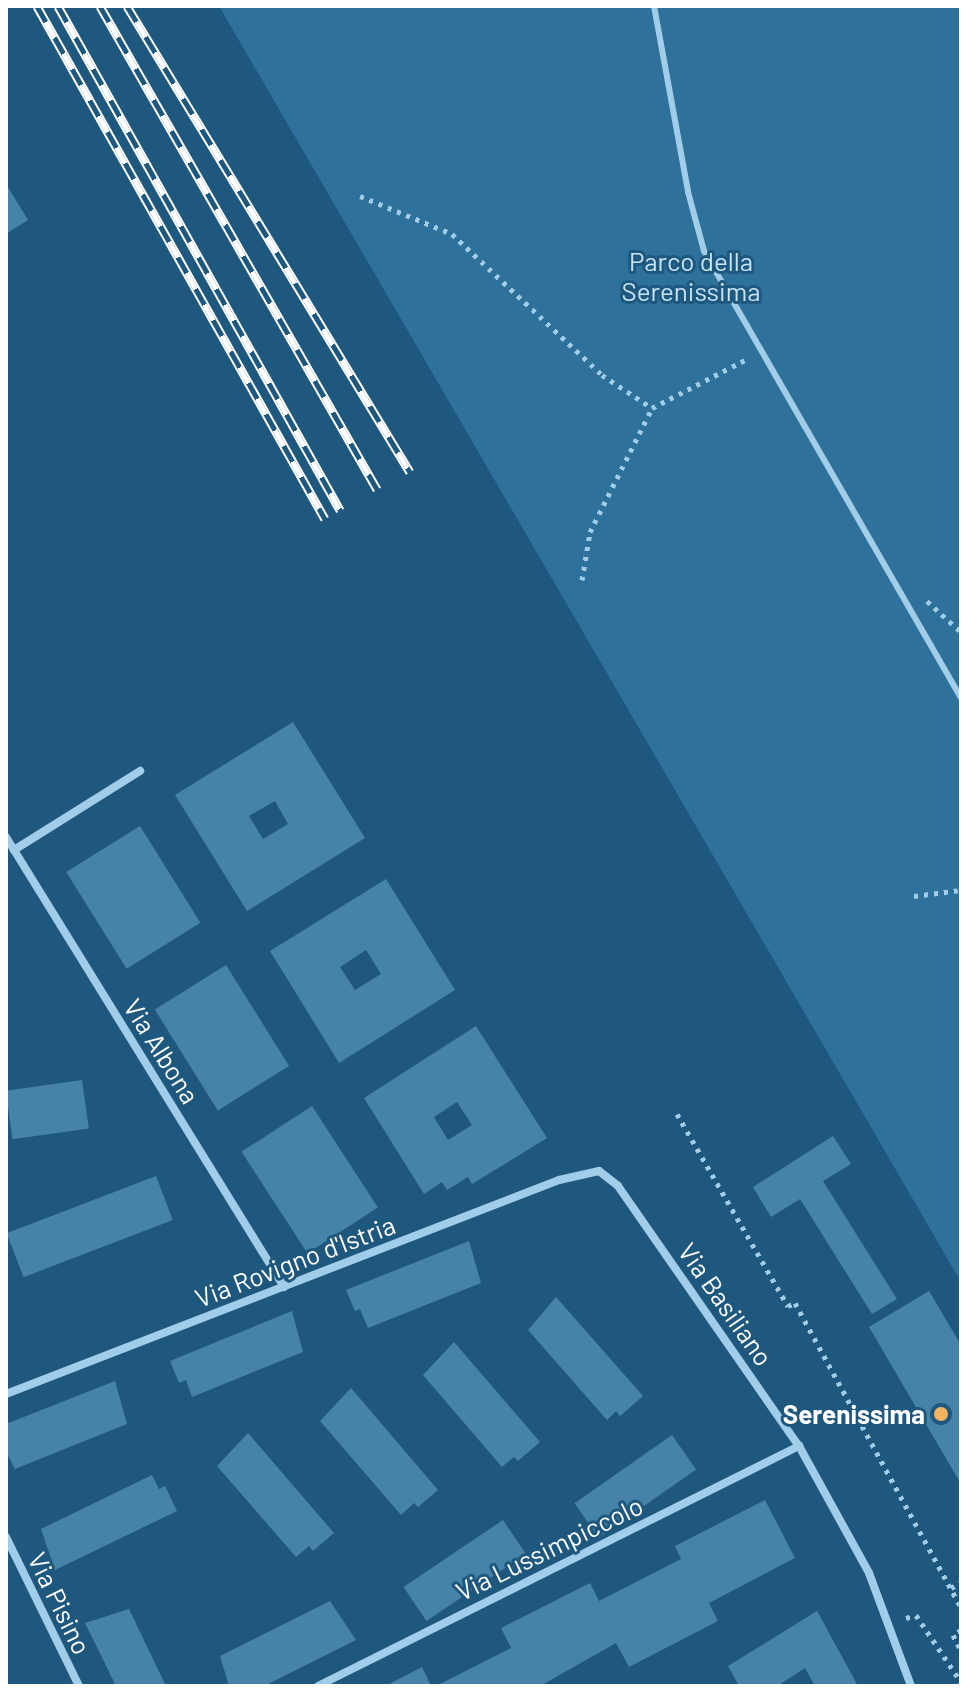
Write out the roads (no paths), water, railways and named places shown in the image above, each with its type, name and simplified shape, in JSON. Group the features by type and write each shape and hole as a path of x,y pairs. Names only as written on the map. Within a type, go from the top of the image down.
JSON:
{"street":[{"path":"14,850 140,771"},
{"name":"Via Albona","path":"6,837 284,1287"},
{"name":"Via Rovigno d'Istria","path":"6,1394 568,1176 599,1171"},
{"name":"Via Basiliano","path":"599,1171 618,1186 799,1446 862,1559 911,1686"},
{"name":"Via Lussimpiccolo","path":"318,1686 799,1446"},
{"name":"Via Pisino","path":"6,1537 79,1686"}],"lane":[{"path":"654,6 688,192 704,251 961,698"}],"railway":[{"path":"37,6 325,519"},
{"path":"58,6 340,510"},
{"path":"100,6 377,489"},
{"path":"127,6 410,472"}],"place":[{"name":"Serenissima","path":"941,1414"}],"park label":[{"name":"Parco della Serenissima","path":"691,276"}]}
